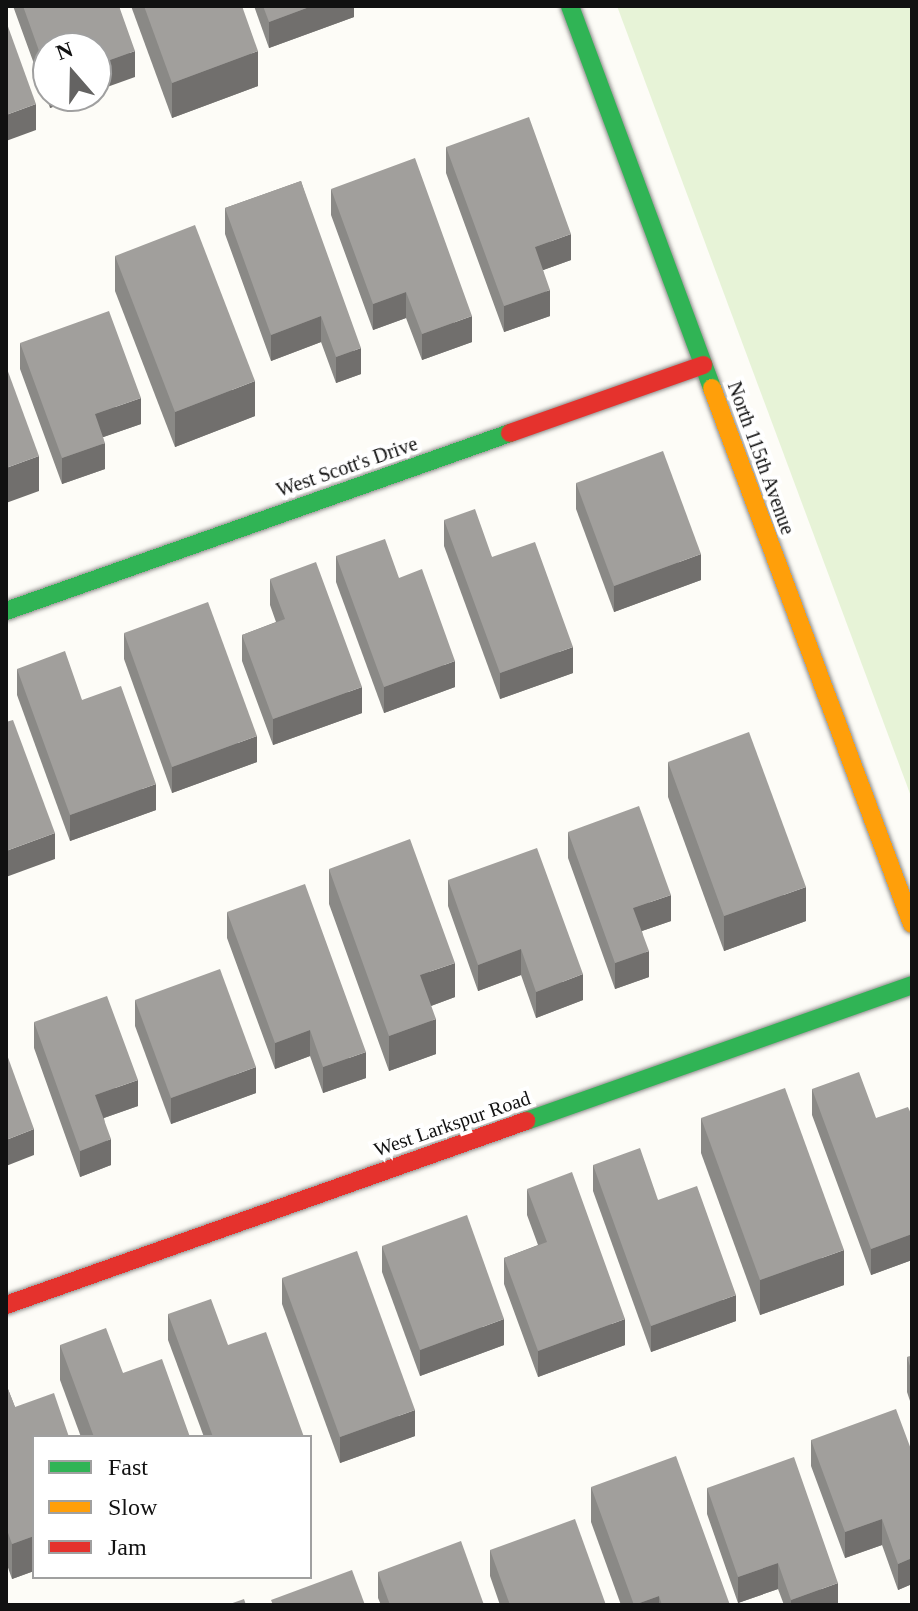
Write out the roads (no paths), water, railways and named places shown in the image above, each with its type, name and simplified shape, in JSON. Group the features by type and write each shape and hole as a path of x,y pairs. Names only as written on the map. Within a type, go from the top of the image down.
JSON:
{"street":[{"name":"North 115th Avenue","path":"570,6 912,924"},
{"name":"West Scott's Drive","path":"6,611 703,365"},
{"name":"West Larkspur Road","path":"6,1305 912,985"}]}
